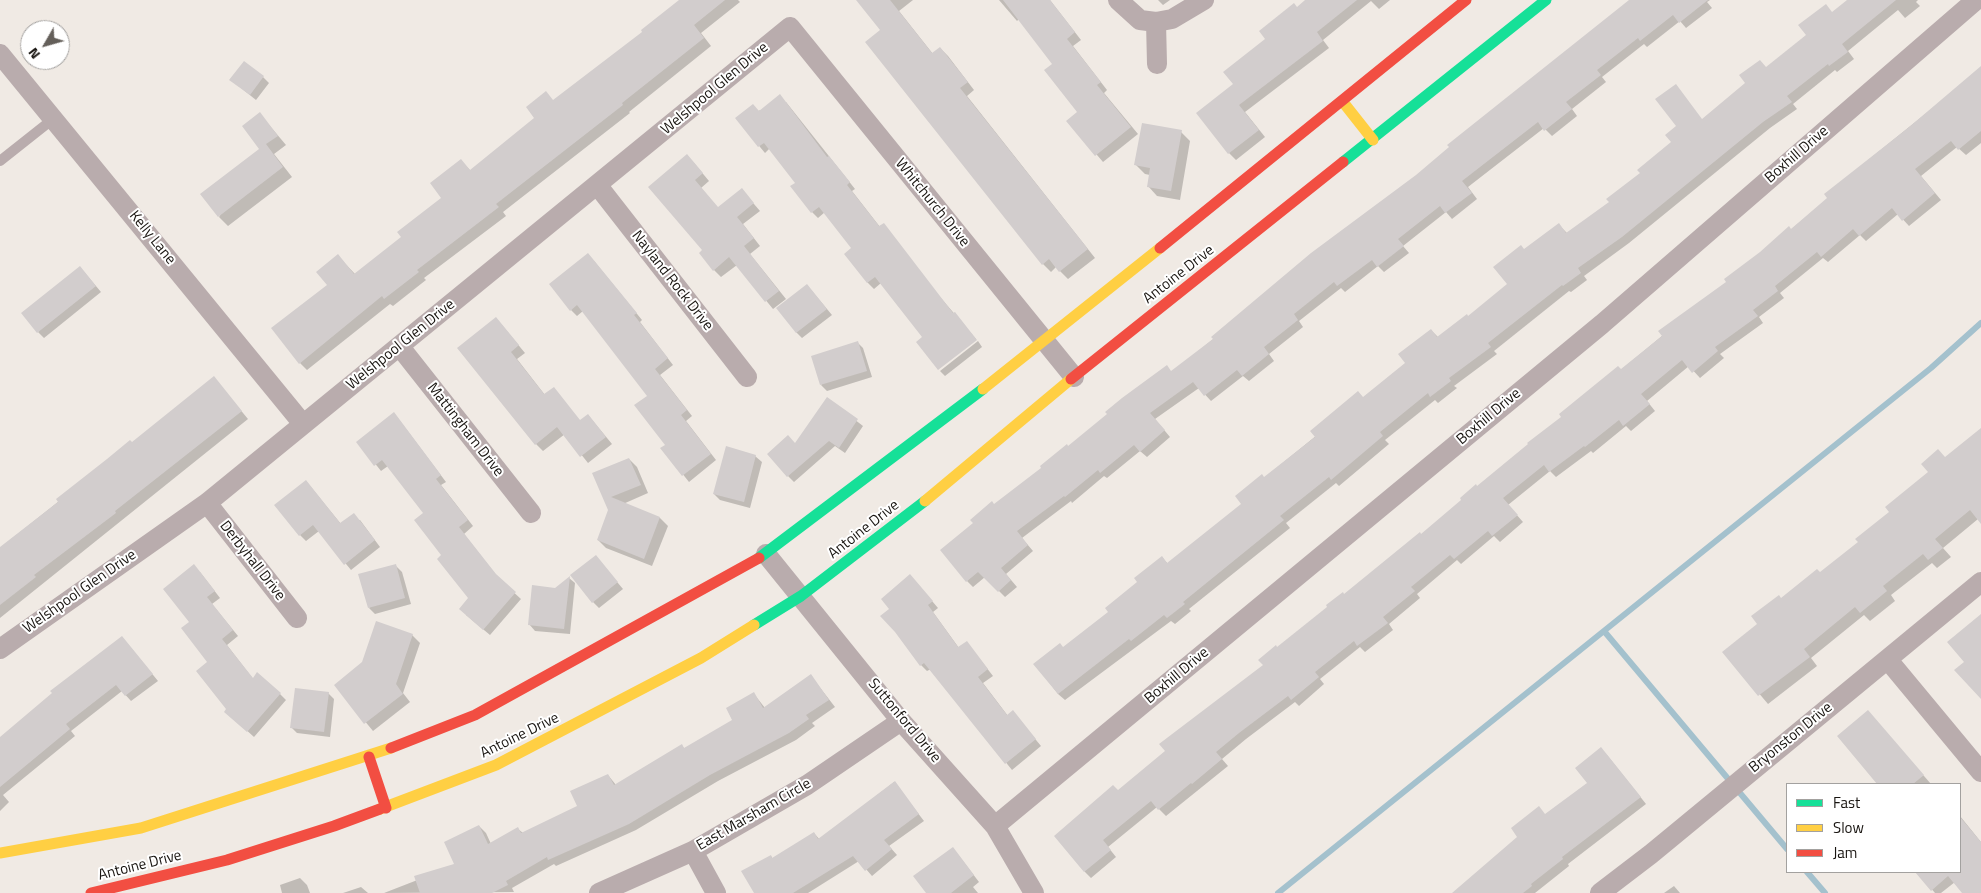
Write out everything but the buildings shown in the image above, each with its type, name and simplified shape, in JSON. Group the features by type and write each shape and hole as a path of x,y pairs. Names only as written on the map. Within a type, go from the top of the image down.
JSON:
{"main road":[{"path":"0,853 141,828 369,757 475,715 766,554 1044,342 1343,102 1466,0"},
{"name":"Antoine Drive","path":"91,893 227,860 386,808 496,765 701,658 801,596 901,521 1074,378 1546,0"},
{"path":"1343,102 1373,140"},
{"path":"369,757 386,808"}],"street":[{"path":"1118,0 1140,20 1156,22 1172,19 1204,0"},
{"name":"Boxhill Drive","path":"995,826 1602,324 1976,0"},
{"path":"1156,22 1157,64"},
{"name":"Welshpool Glen Drive","path":"0,649 207,503 598,186 790,27"},
{"name":"Whitchurch Drive","path":"790,27 1074,378"},
{"name":"Kelly Lane","path":"0,54 303,424"},
{"name":"Nayland Rock Drive","path":"598,186 747,377"},
{"name":"Mattingham Drive","path":"400,347 531,513"},
{"name":"Derbyhall Drive","path":"207,503 297,618"},
{"name":"Suttonford Drive","path":"766,554 901,720 995,826 1034,893"},
{"name":"Bryonston Drive","path":"1600,893 1888,660 1981,582"},
{"path":"1888,660 1981,772"},
{"name":"East Marsham Circle","path":"599,893 693,851 807,785 901,720"},
{"path":"693,851 716,893"}],"lane":[{"path":"0,161 53,119"}],"waterway":[{"path":"1278,893 1931,368 1981,323"},
{"path":"1604,631 1786,848"},
{"path":"1808,873 1825,893"}],"traffic: fast":[{"path":"1343,162 1546,0"},
{"path":"759,558 983,389"},
{"path":"754,625 801,596 925,501"}],"traffic: slow":[{"path":"1343,102 1373,140"},
{"path":"983,389 1160,248"},
{"path":"925,501 1071,379"},
{"path":"380,809 496,765 701,658 754,625"},
{"path":"0,853 141,828 391,748"}],"traffic: jam":[{"path":"1160,248 1466,0"},
{"path":"1071,379 1343,162"},
{"path":"391,748 475,715 759,558"},
{"path":"369,757 386,808"},
{"path":"91,893 227,860 334,826 380,809"}]}
